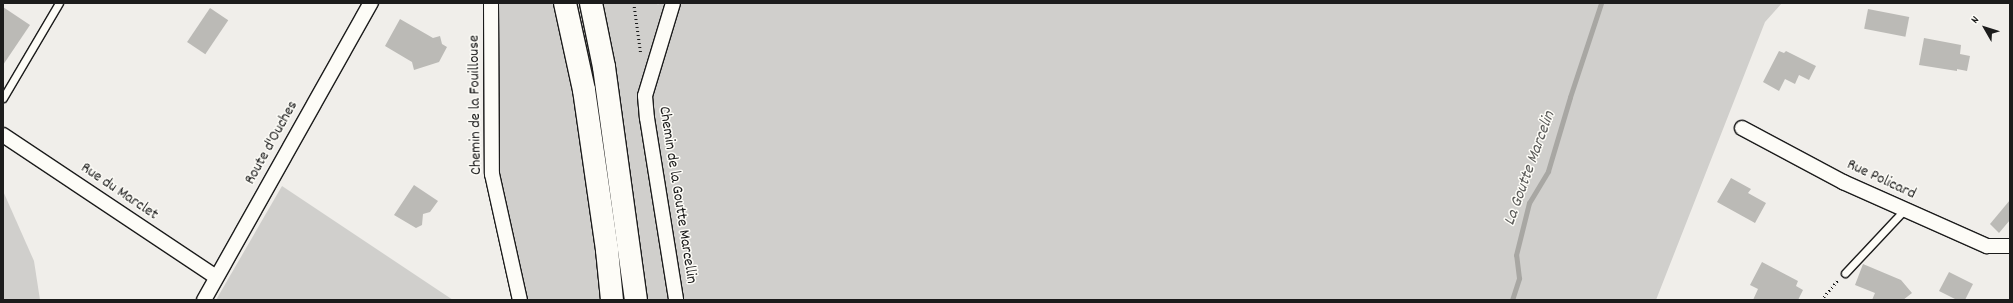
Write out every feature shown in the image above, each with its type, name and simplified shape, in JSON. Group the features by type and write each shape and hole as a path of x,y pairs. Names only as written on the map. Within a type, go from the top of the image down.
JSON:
{"main road":[{"path":"565,3 584,90 607,250 612,300"},
{"path":"591,3 604,67 636,300"}],"street":[{"name":"Route d'Ouches","path":"204,300 371,3"},
{"name":"Chemin de la Fouillouse","path":"491,3 492,174 520,300"},
{"name":"Chemin de la Goutte Marcellin","path":"673,3 645,96 646,118 676,300"},
{"name":"Rue Policard","path":"1742,128 1843,182 1987,246 2010,246"},
{"name":"Rue du Marclet","path":"4,137 216,277"}],"lane":[{"path":"3,98 59,3"},
{"path":"1845,272 1905,209"}],"path":[{"path":"634,3 641,56"},
{"path":"1821,300 1845,272"}],"shaded area":[{"path":"498,3 657,3 658,5 659,3 1782,3 1765,22 1656,300 525,300 498,176"},
{"path":"282,186 453,300 216,300"},
{"path":"3,191 34,261 40,300 3,300"}],"building":[{"path":"3,7 30,25 3,65"},
{"path":"210,8 228,20 205,54 187,42"},
{"path":"1868,9 1909,17 1905,37 1864,29"},
{"path":"400,19 433,38 440,36 442,44 447,47 439,62 414,70 412,62 385,46"},
{"path":"1924,38 1961,45 1960,54 1970,56 1967,71 1957,69 1957,71 1919,65"},
{"path":"1779,51 1784,53 1786,51 1816,66 1809,80 1799,75 1795,84 1785,79 1779,91 1763,82"},
{"path":"1731,178 1751,189 1748,193 1766,203 1755,223 1717,202"},
{"path":"414,185 438,201 430,212 423,214 422,225 416,228 394,215"},
{"path":"2010,200 2010,220 1999,233 1990,224"},
{"path":"1762,262 1798,281 1796,286 1803,290 1798,300 1753,300 1758,289 1750,285"},
{"path":"1863,264 1901,280 1912,293 1903,300 1872,300 1875,293 1855,285"},
{"path":"1949,272 1973,284 1965,300 1957,300 1939,291"}],"waterway":[{"name":"La Goutte Marcelin","path":"1512,300 1519,278 1516,255 1529,203 1548,171 1570,97 1601,3"}]}
